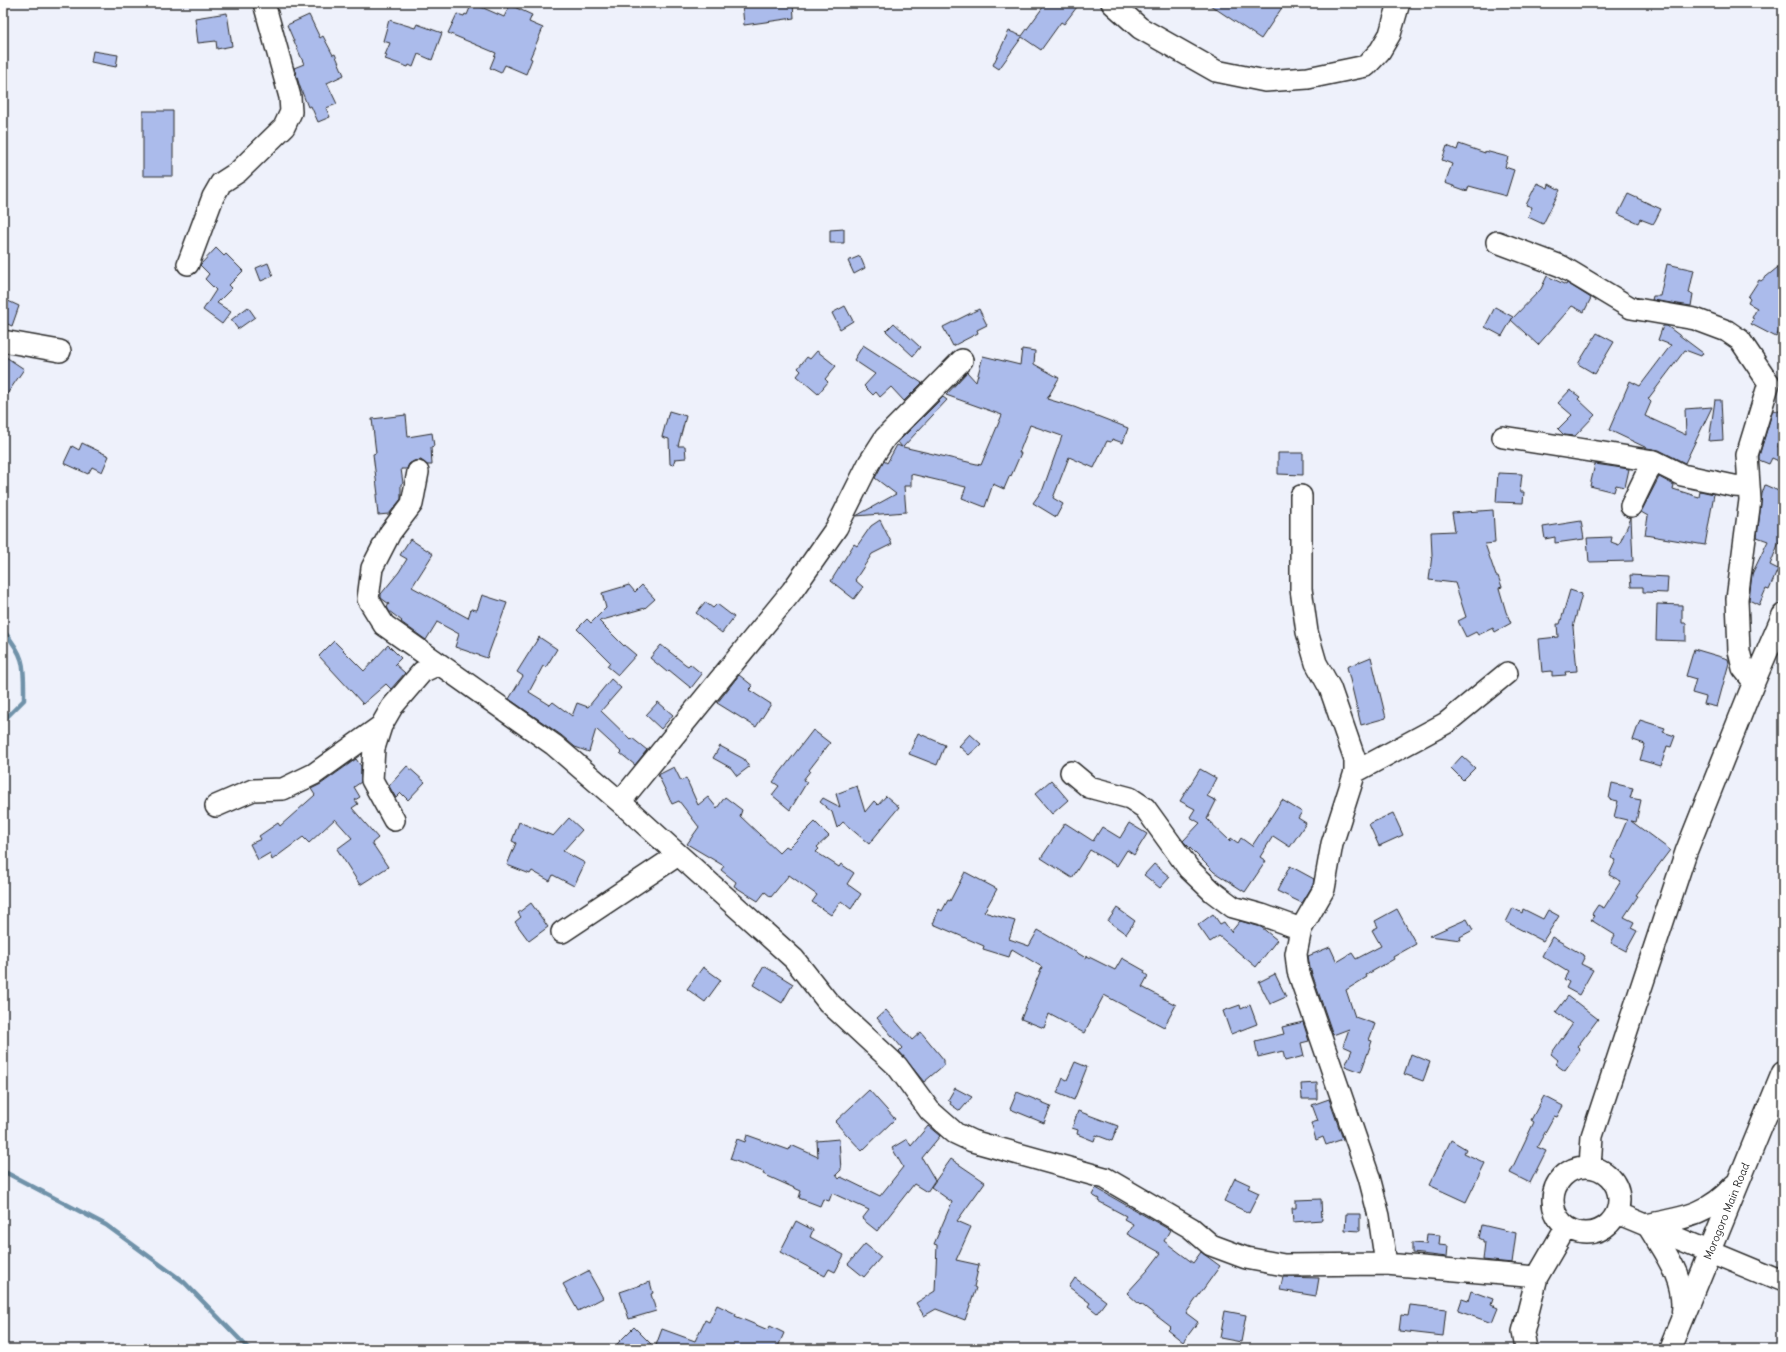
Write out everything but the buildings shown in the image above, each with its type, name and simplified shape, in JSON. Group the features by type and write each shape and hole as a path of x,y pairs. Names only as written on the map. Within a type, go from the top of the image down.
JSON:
{"highway":[{"name":"Morogoro Main Road","path":"1670,1349 1783,1073"},
{"path":"1682,1319 1684,1300 1675,1269 1648,1225 1692,1216 1724,1198 1738,1182"}],"street":[{"path":"188,264 213,197 222,183 238,172 284,127 291,112 290,97 264,3"},
{"path":"1112,3 1140,28 1216,71 1265,82 1308,78 1366,66 1380,51 1390,34 1399,3"},
{"path":"1497,242 1561,266 1631,308 1695,319 1727,331 1740,340 1769,383 1746,455 1750,500 1737,599 1739,651 1744,668 1754,682"},
{"path":"3,341 60,351"},
{"path":"620,802 792,591 837,527 869,463 885,438 962,360"},
{"path":"1503,437 1654,462 1682,475 1734,486 1749,487"},
{"path":"1631,506 1654,462"},
{"path":"418,472 412,504 390,533 372,568 368,599 384,625 554,745 620,802 794,959 828,1002 897,1066 930,1111 955,1133 972,1141 1105,1178 1191,1228 1211,1245 1246,1258 1284,1265 1386,1264 1537,1277"},
{"path":"1301,496 1301,589 1307,632 1316,663 1332,696 1354,760 1355,772 1332,844 1324,889 1301,929 1296,954 1298,971 1369,1177 1379,1216 1386,1264"},
{"path":"1590,1167 1592,1136 1686,852 1754,682 1783,615"},
{"path":"394,820 372,780 374,748 381,726 392,707 422,672 439,664"},
{"path":"1355,772 1446,723 1507,673"},
{"path":"216,806 253,790 283,789 314,774 381,726"},
{"path":"1071,772 1089,787 1130,798 1145,808 1189,869 1213,892 1233,907 1301,929"},
{"path":"562,932 678,855"},
{"path":"1581,1167 1590,1167 1606,1173 1617,1187 1618,1213 1607,1227 1599,1232 1582,1234 1566,1227 1552,1205 1555,1188 1565,1174 1581,1167"},
{"path":"1618,1213 1783,1282"},
{"path":"1526,1349 1523,1332 1537,1277 1566,1227"}],"waterway":[{"path":"3,630 20,655 24,688 24,700 3,721"},
{"path":"3,1171 106,1225 184,1282 249,1349"}]}
